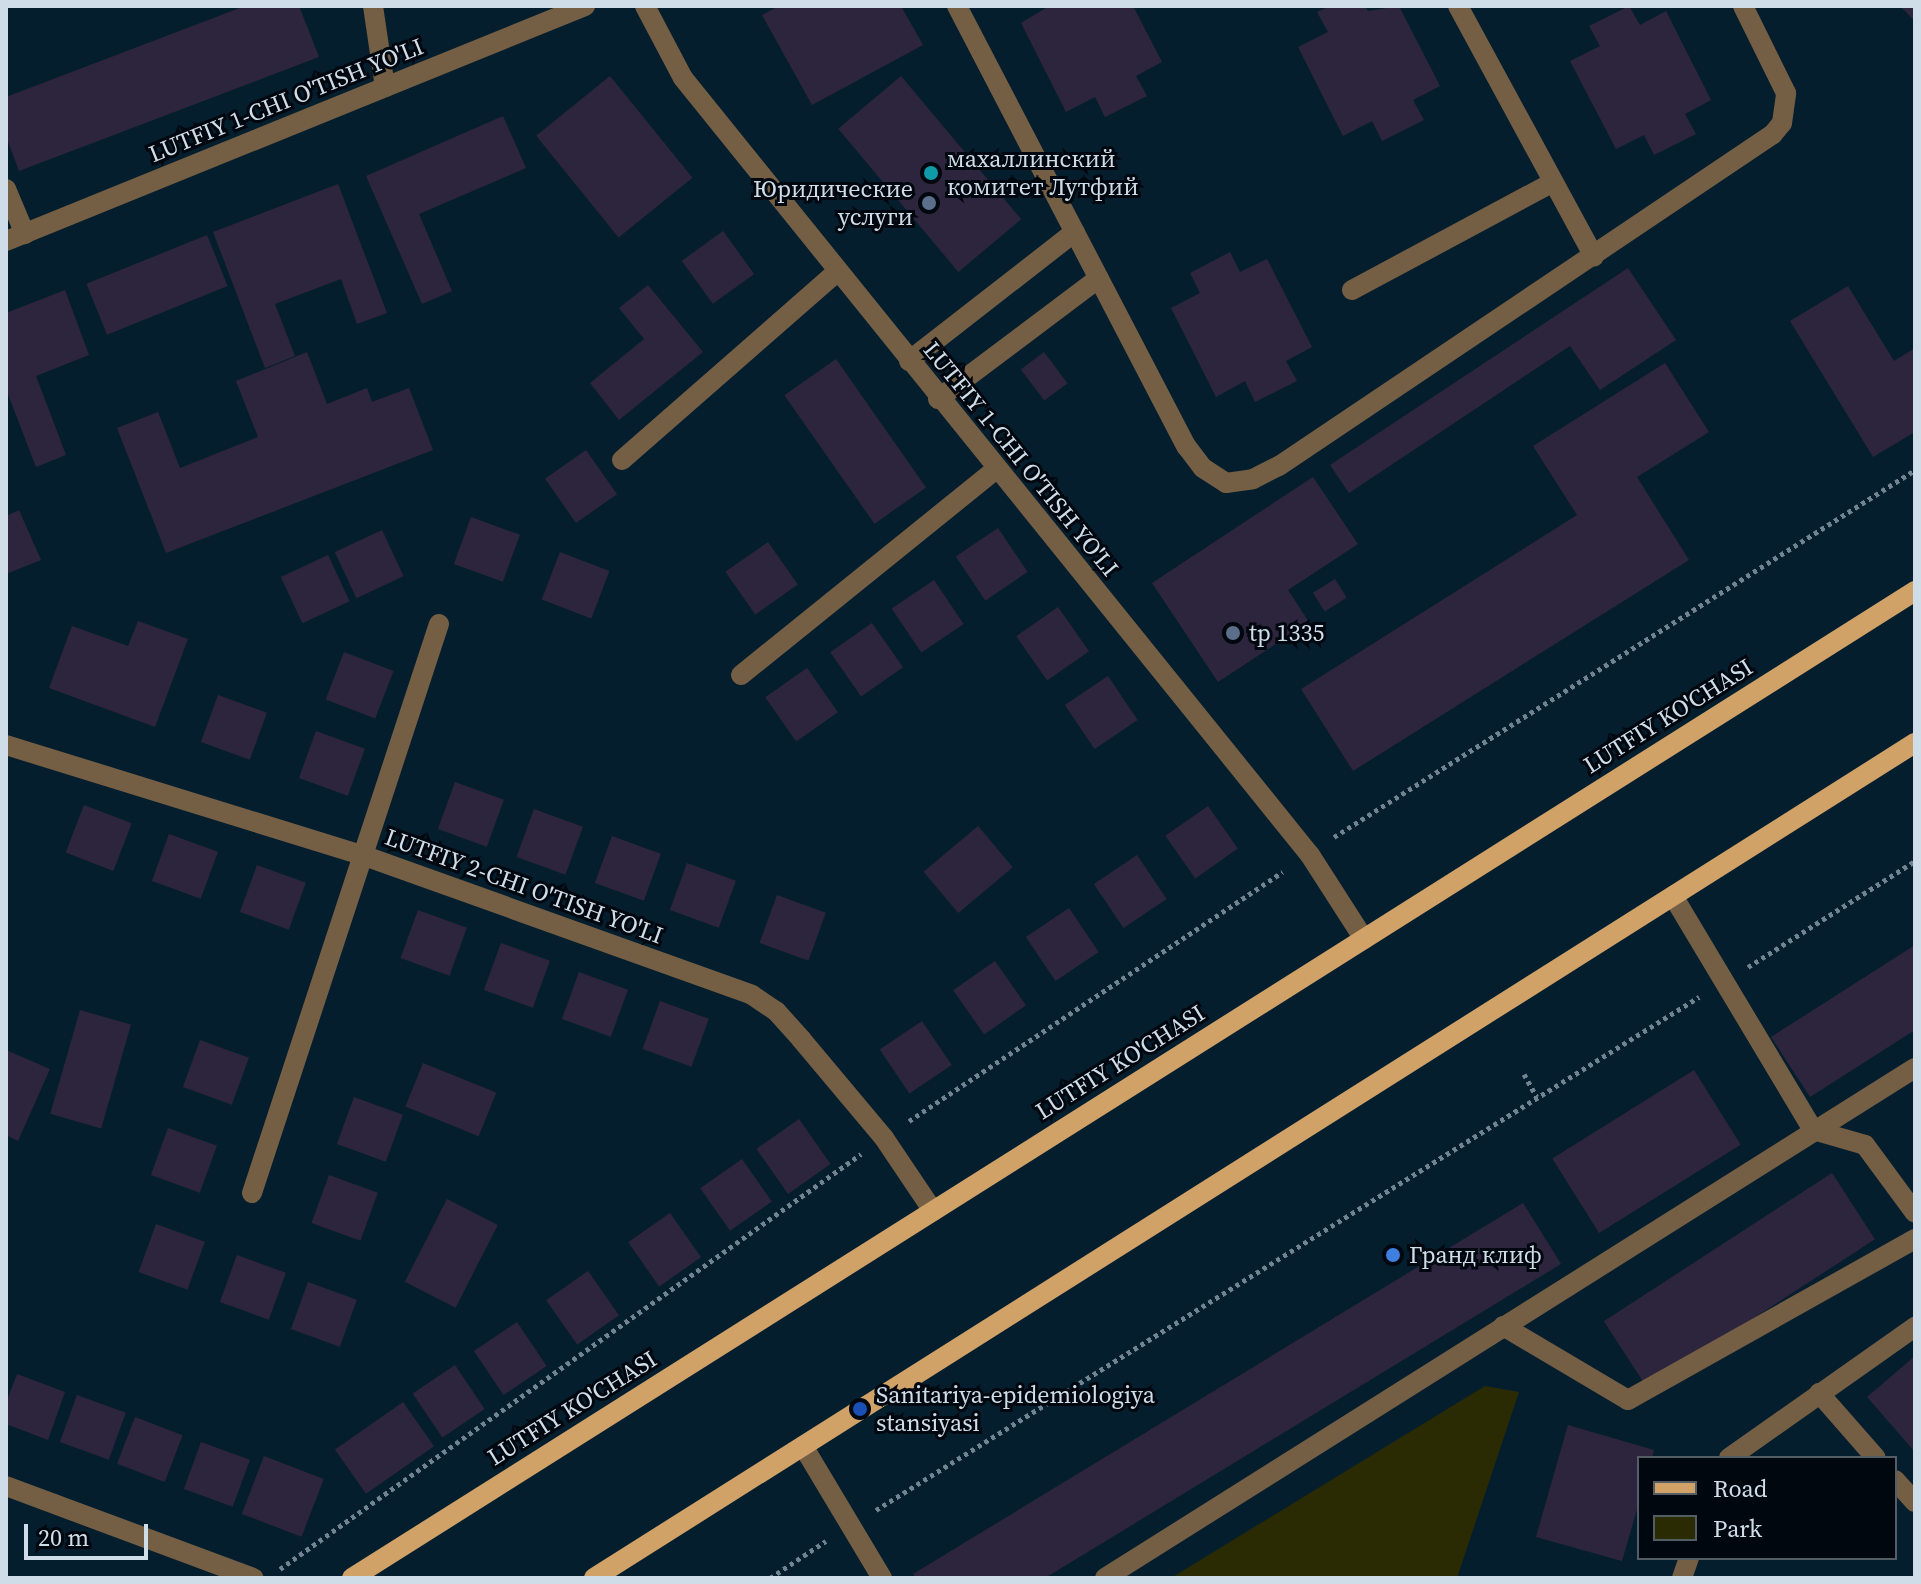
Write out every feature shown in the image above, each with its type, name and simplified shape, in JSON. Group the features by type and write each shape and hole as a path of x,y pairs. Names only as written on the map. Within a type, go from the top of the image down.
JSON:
{"main road":[{"name":"LUTFIY KO'CHASI","path":"352,1578 1915,591"},
{"path":"594,1578 1915,743"}],"street":[{"path":"373,6 385,87"},
{"name":"LUTFIY 1-CHI O'TISH YO'LI","path":"16,238 585,6"},
{"name":"LUTFIY 1-CHI O'TISH YO'LI","path":"645,6 683,78 995,470 1310,855 1364,939"},
{"path":"957,6 1187,447 1203,468 1226,483 1253,479 1279,466 1773,134 1782,123 1786,93 1780,74 1743,6"},
{"path":"1458,6 1594,256"},
{"path":"1352,290 1553,182"},
{"path":"6,189 16,238"},
{"path":"909,361 1075,232"},
{"path":"622,460 837,272"},
{"path":"938,399 1099,278"},
{"path":"741,675 995,470"},
{"path":"252,1193 439,624"},
{"name":"LUTFIY 2-CHI O'TISH YO'LI","path":"6,745 362,855 752,995 776,1011 884,1138 933,1211"},
{"path":"1673,896 1813,1130 1865,1145 1915,1213"},
{"path":"1105,1578 1915,1068"},
{"path":"1503,1326 1628,1400 1915,1239"},
{"path":"1732,1456 1915,1327"},
{"path":"1819,1393 1874,1456"},
{"path":"803,1446 882,1578"},
{"path":"1897,1482 1915,1502"},
{"path":"6,1486 253,1578"}],"path":[{"path":"276,1572 884,1138 1310,855 1915,470"},
{"path":"770,1578 850,1525 1915,861"},
{"path":"1524,1074 1537,1097"}],"green space":[{"path":"1485,1386 1519,1392 1457,1578 1171,1578"}],"building":[{"path":"245,6 299,6 319,57 19,171 6,136 6,97"},
{"path":"779,6 901,6 923,45 812,105 762,15"},
{"path":"1049,6 1133,6 1162,62 1136,76 1147,96 1105,117 1095,97 1066,112 1021,23"},
{"path":"1330,6 1365,6 1368,11 1399,6 1440,86 1413,100 1424,120 1382,141 1372,121 1343,136 1298,47 1328,32 1317,12"},
{"path":"1629,6 1640,25 1666,11 1711,100 1685,114 1696,134 1654,155 1644,135 1616,149 1570,61 1600,46 1589,26"},
{"path":"1900,6 1915,6 1915,21"},
{"path":"610,76 692,178 619,238 536,136"},
{"name":"махаллинский комитет Лутфий","path":"901,76 1021,219 958,272 838,129"},
{"path":"503,116 526,168 419,214 452,291 422,304 366,176"},
{"path":"338,184 387,313 357,324 341,279 275,304 295,356 265,368 213,232"},
{"path":"723,231 754,274 713,304 682,261"},
{"path":"207,235 228,286 107,335 86,284"},
{"path":"1230,252 1240,272 1267,259 1312,347 1286,361 1297,381 1255,402 1245,381 1216,397 1171,308 1200,293 1190,273"},
{"path":"1628,268 1676,340 1600,390 1570,346 1349,493 1330,465"},
{"path":"648,285 703,352 619,420 590,383 644,339 619,308"},
{"path":"1848,286 1894,361 1915,348 1915,432 1873,457 1790,321"},
{"path":"65,290 89,355 36,376 66,455 36,467 6,389 6,313"},
{"path":"307,352 327,404 367,388 372,402 409,388 433,450 166,553 117,428 158,412 180,468 258,437 236,381"},
{"path":"1044,352 1067,383 1044,401 1021,369"},
{"path":"836,359 926,488 874,524 784,395"},
{"path":"1665,363 1709,432 1637,477 1689,560 1353,771 1301,689 1577,515 1533,446"},
{"path":"586,450 617,494 576,523 545,479"},
{"path":"1313,477 1358,544 1288,590 1309,622 1218,682 1152,583"},
{"path":"19,510 41,560 6,574 6,516"},
{"path":"471,517 520,535 503,582 454,564"},
{"path":"998,528 1028,572 985,600 956,557"},
{"path":"382,530 404,576 356,598 335,552"},
{"path":"768,542 798,585 755,614 725,572"},
{"path":"560,552 609,571 591,619 542,600"},
{"path":"328,555 350,601 302,623 281,577"},
{"path":"1335,579 1347,598 1325,611 1313,593"},
{"path":"934,580 964,624 921,652 892,609"},
{"path":"1058,607 1089,651 1047,680 1016,636"},
{"path":"138,621 188,639 155,727 49,688 72,626 128,646"},
{"path":"872,623 903,667 861,696 830,652"},
{"path":"344,652 393,671 375,719 326,700"},
{"path":"807,668 838,712 796,741 765,697"},
{"path":"1108,676 1138,720 1095,749 1065,705"},
{"path":"218,695 267,713 250,760 201,742"},
{"path":"316,731 365,749 348,796 299,778"},
{"path":"455,782 504,800 487,847 438,829"},
{"path":"84,805 132,823 113,871 66,853"},
{"path":"1208,806 1238,849 1195,878 1165,836"},
{"path":"534,809 583,827 565,875 517,857"},
{"path":"978,826 1013,867 958,913 924,872"},
{"path":"169,834 218,852 201,899 152,881"},
{"path":"612,836 661,854 644,901 595,883"},
{"path":"1137,855 1167,899 1124,928 1094,884"},
{"path":"687,863 736,881 719,928 670,910"},
{"path":"257,865 306,883 289,930 240,912"},
{"path":"777,895 826,913 808,961 760,943"},
{"path":"1069,908 1099,952 1056,981 1026,937"},
{"path":"418,910 467,928 449,976 401,958"},
{"path":"501,943 550,961 533,1008 484,990"},
{"path":"1915,945 1915,1030 1810,1097 1771,1037"},
{"path":"995,961 1026,1005 984,1034 953,990"},
{"path":"579,972 628,990 611,1037 562,1019"},
{"path":"660,1001 709,1019 691,1067 643,1049"},
{"path":"80,1010 131,1025 101,1128 50,1114"},
{"path":"922,1021 952,1065 909,1093 880,1050"},
{"path":"200,1040 249,1058 232,1105 183,1087"},
{"path":"6,1050 50,1069 18,1141 6,1135"},
{"path":"423,1063 496,1093 479,1136 405,1107"},
{"path":"1694,1070 1741,1145 1599,1233 1552,1158"},
{"path":"354,1097 403,1115 386,1162 337,1144"},
{"path":"799,1119 831,1164 788,1194 756,1149"},
{"path":"168,1128 217,1146 200,1193 151,1175"},
{"path":"742,1159 772,1202 730,1231 700,1188"},
{"path":"1832,1173 1875,1239 1647,1387 1604,1321"},
{"path":"329,1175 378,1193 360,1241 312,1223"},
{"path":"447,1199 498,1225 456,1308 405,1282"},
{"path":"1523,1203 1561,1264 1045,1578 916,1578 913,1574"},
{"path":"670,1213 701,1257 659,1286 628,1242"},
{"path":"156,1224 205,1242 187,1290 139,1272"},
{"path":"237,1255 286,1273 269,1320 220,1302"},
{"path":"588,1271 619,1315 577,1344 546,1300"},
{"path":"308,1282 357,1300 340,1347 291,1329"},
{"path":"517,1322 547,1366 504,1395 474,1351"},
{"path":"1915,1356 1915,1452 1867,1397"},
{"path":"455,1365 485,1409 442,1437 413,1394"},
{"path":"17,1374 65,1392 48,1440 6,1424 6,1403"},
{"path":"77,1395 126,1413 109,1460 60,1442"},
{"path":"403,1402 434,1446 366,1494 335,1450"},
{"path":"135,1417 183,1435 165,1482 117,1464"},
{"path":"1568,1425 1654,1450 1652,1456 1637,1456 1637,1510 1622,1561 1536,1537"},
{"path":"201,1442 250,1460 233,1507 184,1489"},
{"path":"264,1456 324,1479 302,1537 242,1514"}],"place":[{"name":"махаллинский комитет Лутфий","path":"931,173"},
{"name":"Юридические услуги","path":"929,203"},
{"name":"tp 1335","path":"1233,633"},
{"name":"Гранд клиф","path":"1393,1255"},
{"name":"Sanitariya-epidemiologiya stansiyasi","path":"860,1409"}]}
